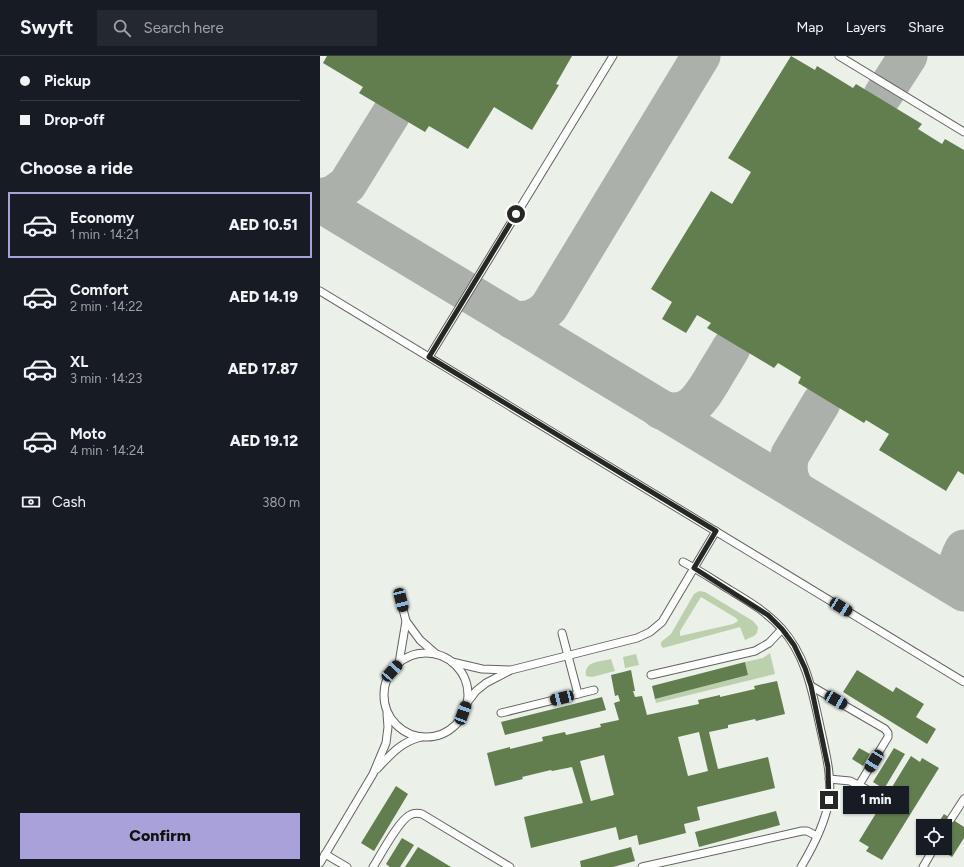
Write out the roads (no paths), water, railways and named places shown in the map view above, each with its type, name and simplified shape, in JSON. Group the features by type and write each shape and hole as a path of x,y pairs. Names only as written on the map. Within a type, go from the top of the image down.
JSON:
{"lane":[{"path":"429,357 613,56"},
{"path":"839,56 964,132"},
{"path":"320,291 964,682"},
{"path":"466,704 476,691 486,683 510,670 637,638 650,632 662,622 716,531"},
{"path":"683,562 757,607 782,629 800,656 811,686 828,767 829,779 829,800 825,816 817,836 800,867"},
{"path":"399,663 406,621 401,600"},
{"path":"373,774 392,753 410,740 438,734 451,728 463,713 466,704 467,688 465,681 457,667 451,662 437,655 420,640 406,621"},
{"path":"652,675 754,651 769,643 782,629"},
{"path":"562,633 578,694"},
{"path":"320,863 373,774 386,743 388,727 384,696 387,681 392,671 399,663 413,655 437,655"},
{"path":"451,662 482,669 510,670"},
{"path":"811,686 885,729 888,733 888,737 859,785"},
{"path":"501,713 594,690"},
{"path":"387,712 392,720 406,732 424,737"},
{"path":"829,779 850,781 866,790"},
{"path":"952,819 964,799"},
{"path":"373,867 402,821 410,814 418,813 510,867"},
{"path":"642,867 802,831 807,831 817,836"},
{"path":"326,854 347,867"},
{"path":"923,867 930,855"}]}
